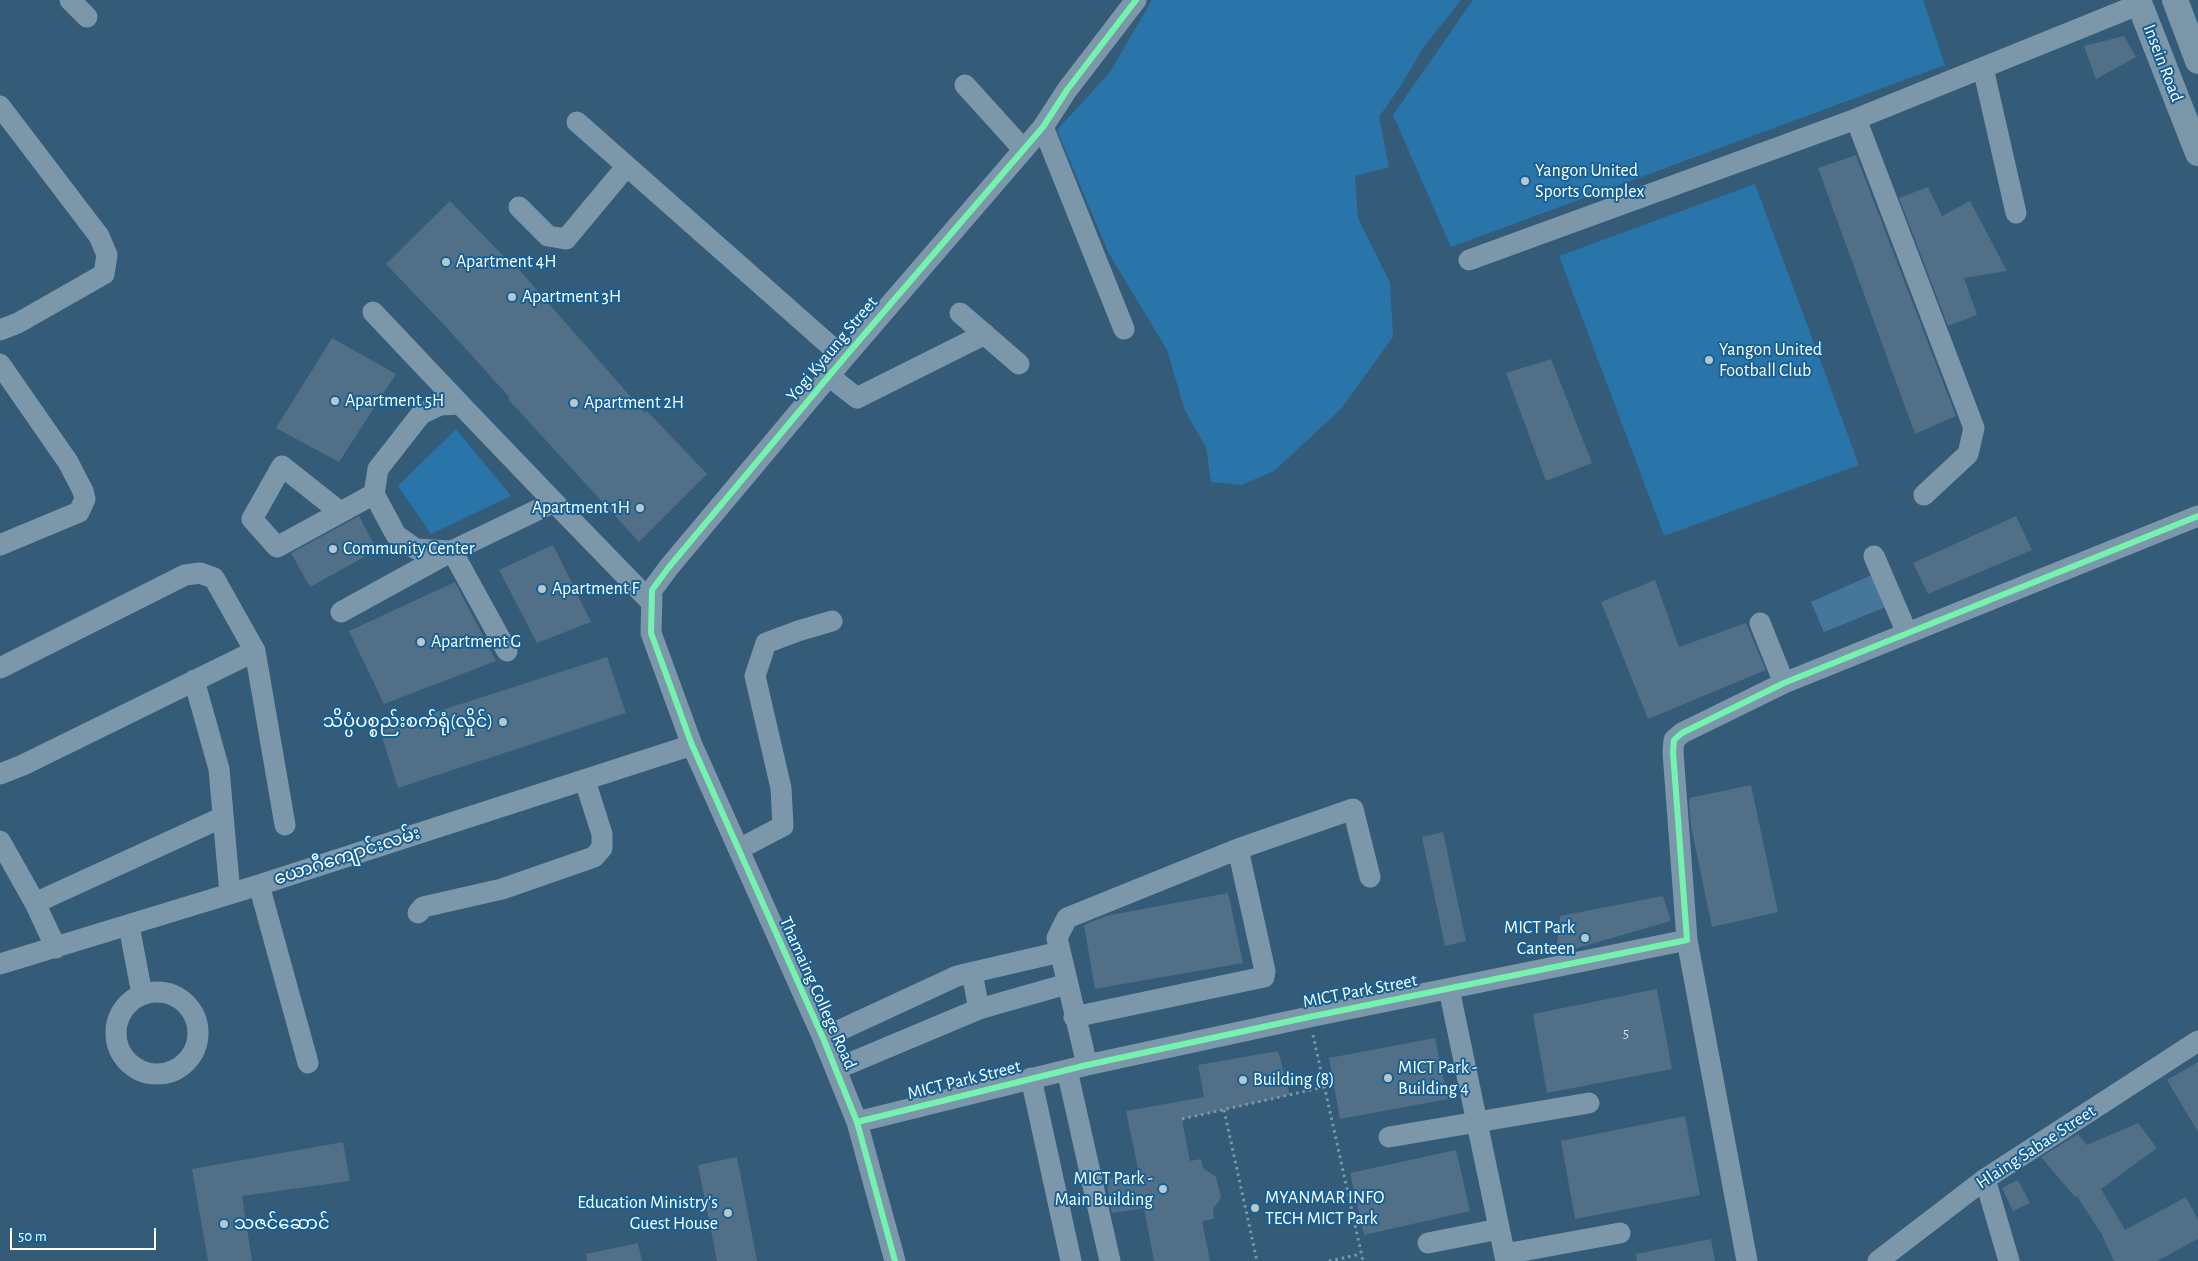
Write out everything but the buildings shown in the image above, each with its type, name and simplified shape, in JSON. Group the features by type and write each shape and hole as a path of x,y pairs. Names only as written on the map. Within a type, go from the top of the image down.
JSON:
{"main road":[{"path":"2141,7 2175,2 2196,49"},
{"name":"Insein Road","path":"2141,7 2198,153"}],"street":[{"path":"70,0 87,17"},
{"name":"Yogi Kyaung Street","path":"692,745 651,633 652,590 669,567 844,358 1022,149 1043,127 1067,90 1136,0"},
{"path":"1470,260 1856,119 2141,7"},
{"path":"1983,68 2016,213"},
{"path":"965,85 1022,149"},
{"path":"0,106 99,236 107,255 104,274 18,323 0,330"},
{"path":"1856,119 1974,428 1968,454 1924,494"},
{"path":"577,122 844,358"},
{"path":"1043,127 1124,329"},
{"path":"519,207 548,236 566,239 626,167"},
{"path":"373,312 652,603"},
{"path":"960,313 1019,364"},
{"path":"829,376 856,398 984,334"},
{"path":"0,364 68,462 84,491 85,499 79,512 0,545"},
{"path":"452,551 416,549 396,535 374,494 378,469 421,414 440,405 460,404"},
{"path":"340,512 374,494"},
{"path":"341,612 452,551 554,502"},
{"path":"1747,1261 1687,940 1673,752 1674,740 1682,733 1784,682 2198,516"},
{"path":"452,551 507,651"},
{"path":"1874,556 1907,633"},
{"path":"0,668 185,575 200,573 214,578 255,651 285,824"},
{"path":"739,849 783,826 781,788 755,676 766,643 832,621"},
{"path":"1760,623 1784,682"},
{"path":"0,774 23,765 255,651"},
{"path":"194,680 218,769 230,894"},
{"name":"ယောဂီကျောင်းလမ်း","path":"0,964 259,885 692,745"},
{"name":"Thamaing College Road","path":"692,745 823,1038 857,1122 895,1261"},
{"path":"418,913 423,907 502,889 594,857 602,848 602,834 585,780"},
{"path":"1110,1261 1077,1067 1074,1017 1057,938 1067,918 1238,849 1353,809 1370,877"},
{"path":"35,904 223,818"},
{"path":"0,841 35,904 56,948"},
{"path":"1074,1017 1264,977 1265,971 1238,849"},
{"path":"259,885 308,1063"},
{"path":"129,926 142,994"},
{"name":"MICT Park Street","path":"857,1122 1077,1067 1308,1016 1687,940"},
{"path":"823,1038 957,976 1060,952"},
{"path":"972,973 979,1009"},
{"path":"836,1069 979,1009 1067,984"},
{"path":"1449,989 1506,1257 1620,1233"},
{"name":"Hlaing Sabae Street","path":"1878,1261 1985,1179 2198,1041"},
{"path":"1031,1078 1071,1261"},
{"path":"1389,1137 1589,1103"},
{"path":"1985,1179 2009,1261"},
{"path":"1428,1243 1499,1229"}],"path":[{"path":"1308,1016 1363,1261"},
{"path":"1182,1119 1324,1087"},
{"path":"1224,1110 1257,1261"},
{"path":"1329,1261 1361,1254"}],"shaded area":[{"path":"1152,0 1461,0 1423,48 1400,87 1379,117 1389,167 1355,176 1358,218 1390,283 1393,337 1341,409 1274,471 1241,485 1211,482 1206,447 1185,411 1167,350 1108,252 1057,130 1110,72"},
{"name":"Yangon United Sports Complex","path":"1473,0 1923,0 1945,65 1451,247 1393,115"},
{"name":"Yangon United Football Club","path":"1755,184 1859,465 1664,536 1559,256"},
{"path":"456,429 511,496 431,534 398,486"},
{"path":"1874,574 1886,607 1824,632 1811,602"}],"cycle path":[{"path":"895,1261 857,1122 823,1038 692,745 651,633 652,590 669,567 844,358 1043,127 1067,90 1136,0"},
{"path":"857,1122 1087,1065 1309,1017 1687,940 1673,752 1674,740 1682,733 1784,683 2198,516"}],"place":[{"name":"Yangon United Sports Complex","path":"1525,181"},
{"name":"Apartment 4H","path":"446,262"},
{"name":"Apartment 3H","path":"512,297"},
{"name":"Yangon United Football Club","path":"1709,360"},
{"name":"Apartment 5H","path":"335,401"},
{"name":"Apartment 2H","path":"574,403"},
{"name":"Apartment 1H","path":"640,508"},
{"name":"Community Center","path":"333,549"},
{"name":"Apartment F","path":"542,589"},
{"name":"Apartment G","path":"421,642"},
{"name":"သိပ္ပံပစ္စည်းစက်ရုံ(လှိုင်)","path":"503,722"},
{"name":"MICT Park Canteen","path":"1585,938"},
{"name":"MICT Park - Building 4","path":"1388,1078"},
{"name":"Building (8)","path":"1243,1080"},
{"name":"MICT Park - Main Building","path":"1163,1189"},
{"name":"MYANMAR INFO TECH MICT Park","path":"1255,1208"},
{"name":"Education Ministry's Guest House","path":"728,1213"},
{"name":"သဇင်ဆောင်","path":"224,1224"}]}
